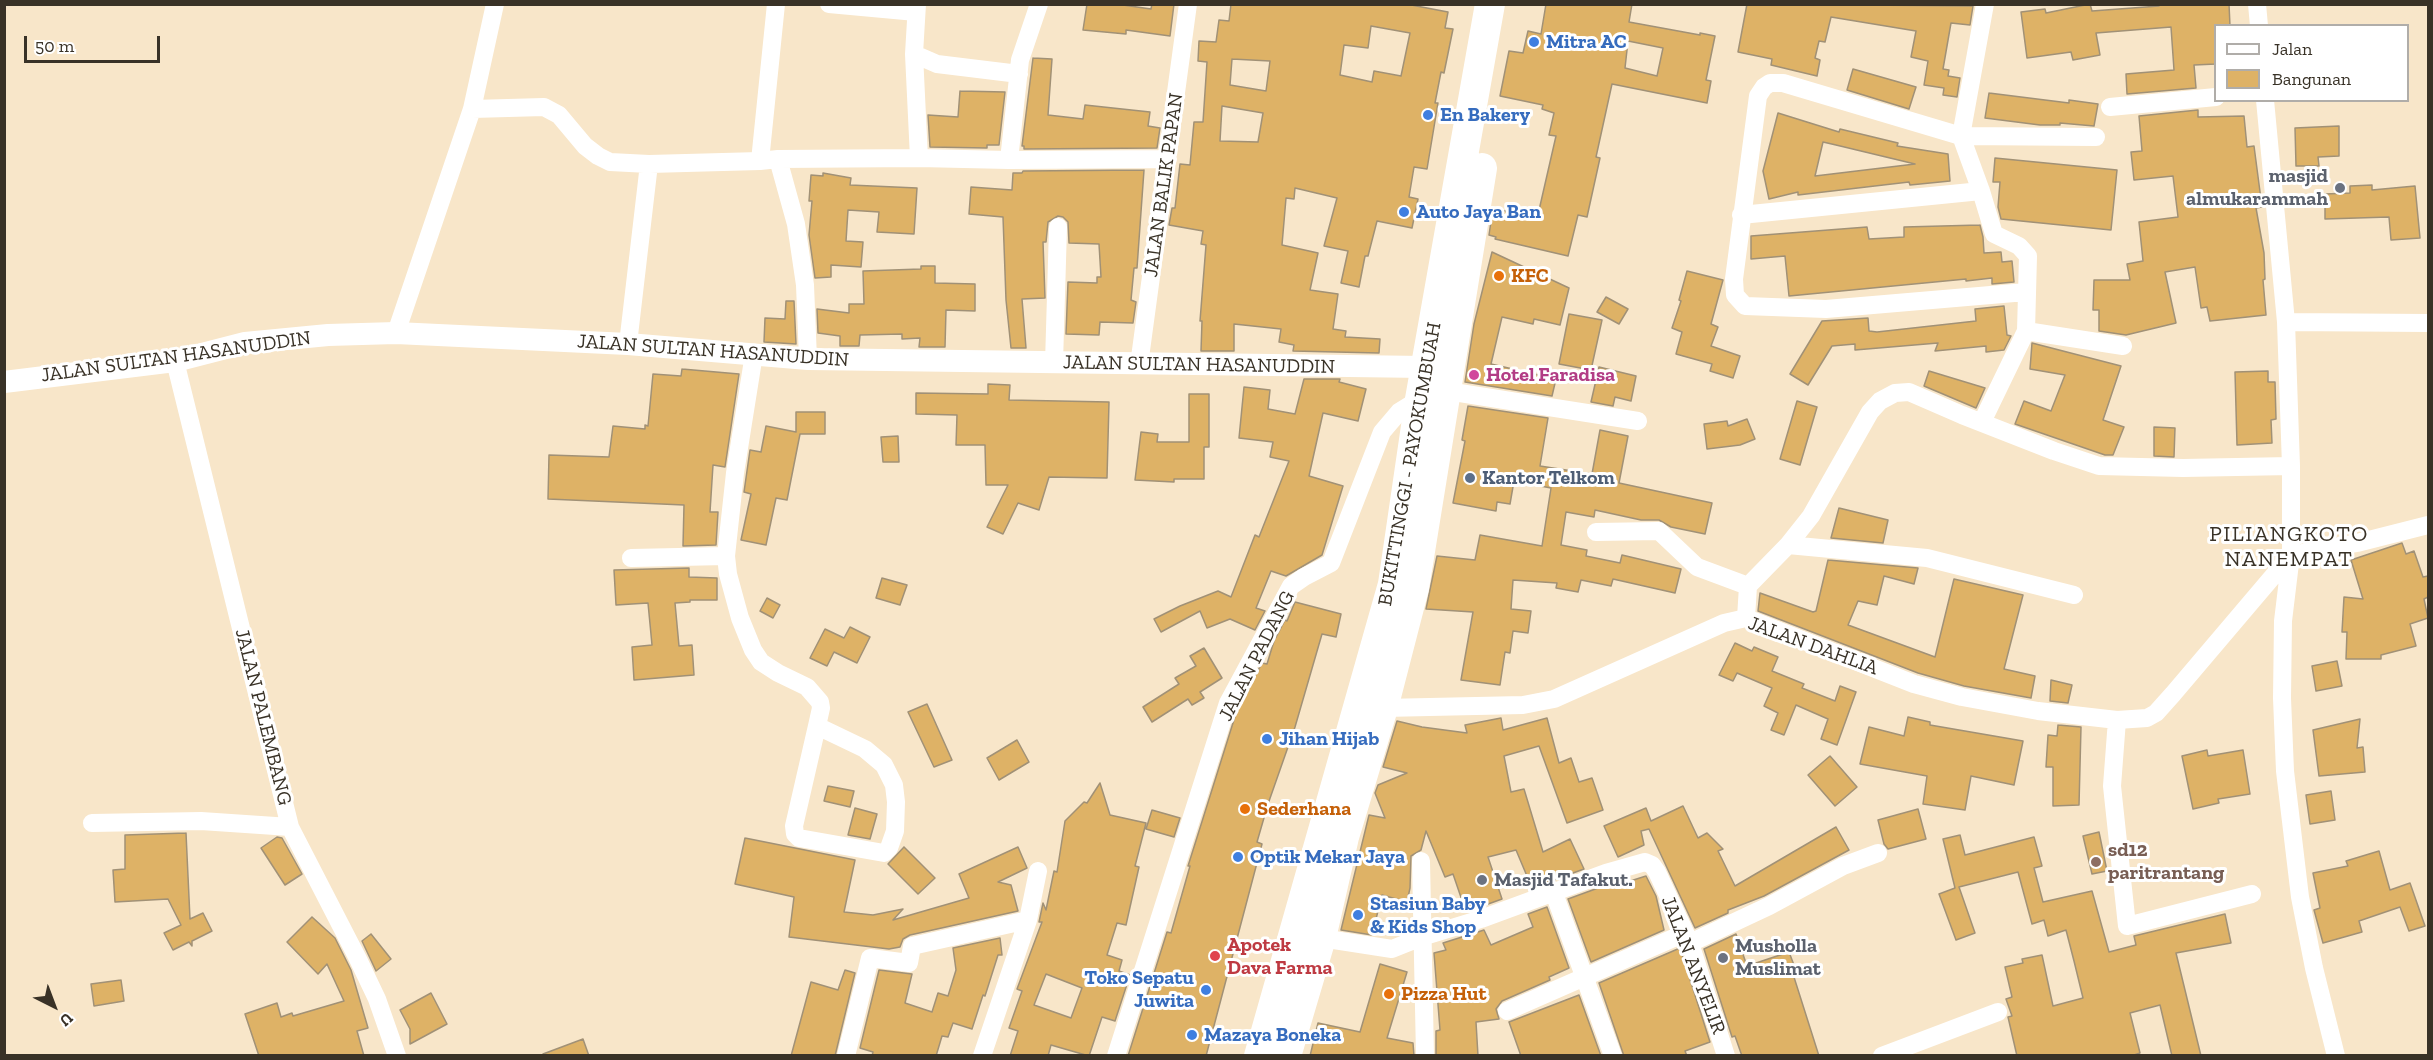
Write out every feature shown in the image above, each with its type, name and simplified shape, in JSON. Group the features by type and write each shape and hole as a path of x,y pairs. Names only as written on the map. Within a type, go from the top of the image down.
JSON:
{"highway":[{"name":"BUKITTINGGI - PAYOKUMBUAH","path":"1286,1056 1321,938 1344,837 1383,708 1414,588 1434,395 1426,367 1490,4"},
{"name":"BUKITTINGGI - PAYOKUMBUAH","path":"1259,1056 1393,584 1434,395 1507,4"}],"street":[{"path":"396,333 472,109 495,4"},
{"path":"776,4 769,160 797,234 805,285 808,359"},
{"path":"1009,160 1020,60 1039,4"},
{"name":"JALAN BALIK PAPAN","path":"1139,364 1188,4"},
{"path":"1982,422 2026,331 2028,256 2019,246 1994,234 1961,136 1985,4"},
{"path":"2257,4 2259,24"},
{"path":"834,5 917,8 914,54 919,158"},
{"path":"914,54 937,64 1019,74"},
{"path":"2026,291 1826,309 1744,306 1735,295 1733,287 1758,96 1770,83 1783,83 1961,136 2096,137"},
{"path":"2110,107 2214,97"},
{"path":"2265,102 2286,322 2291,466 2291,555 2283,621 2282,698 2285,771 2300,897 2314,968 2336,1056"},
{"path":"472,109 544,107 559,115 585,146 610,162 649,164 919,158 1168,159"},
{"path":"628,344 649,164"},
{"path":"1741,215 1981,191"},
{"path":"1054,363 1058,227"},
{"path":"2286,322 2428,323"},
{"path":"2026,331 2123,346"},
{"name":"JALAN SULTAN HASANUDDIN","path":"7,378 175,361 245,343 328,335 396,333 628,344 808,359 1426,367"},
{"path":"754,354 735,473 726,556 728,574 740,618 753,650 761,662 813,692 821,708 794,826 795,834 800,838 884,853 889,848 895,831 896,801 894,785 884,765 865,749 817,726"},
{"name":"JALAN PALEMBANG","path":"175,361 290,827 372,988 397,1056"},
{"path":"1746,618 1748,586 1788,545 1811,516 1870,412 1888,396 1902,391 2054,452 2099,466 2183,468 2291,466"},
{"path":"1434,395 1638,421"},
{"name":"JALAN PADANG","path":"1116,1056 1228,703 1291,586 1331,563 1382,432 1399,412 1434,395"},
{"path":"2291,555 2367,541 2428,525"},
{"path":"1596,532 1659,531 1697,567 1748,586"},
{"path":"1788,545 1927,558 2074,595"},
{"name":"JALAN DAHLIA","path":"1383,708 1523,705 1554,699 1724,623 1746,618 1914,684 1962,697 2038,711 2117,720 2147,718 2157,713 2291,555"},
{"path":"631,558 726,556"},
{"path":"2117,720 2112,786 2127,926 2252,894"},
{"path":"92,823 201,821 290,827"},
{"path":"1507,1011 1584,978 1769,906 1843,866 1878,853"},
{"path":"1421,861 1425,1056"},
{"name":"JALAN ANYELIR","path":"1321,938 1392,949 1644,862 1652,865 1657,872 1687,938 1721,1054"},
{"path":"982,1056 1028,920 1038,872"},
{"path":"1554,893 1613,1056"},
{"path":"846,1056 870,958 909,963 912,946 1028,920"},
{"path":"1882,1056 1998,1012"}],"building":[{"path":"1087,4 1116,4 1151,9 1152,4 1174,4 1170,36 1126,30 1126,34 1083,30"},
{"path":"1231,4 1406,4 1448,12 1445,28 1453,29 1435,103 1438,103 1427,169 1414,167 1409,197 1418,199 1412,228 1377,221 1368,256 1365,256 1359,287 1341,283 1348,251 1324,246 1337,198 1295,188 1294,199 1286,198 1282,245 1318,253 1310,290 1338,294 1333,329 1346,331 1345,337 1380,339 1379,353 1293,351 1294,345 1279,342 1281,329 1234,324 1234,351 1201,351 1202,321 1200,321 1206,245 1201,244 1203,231 1169,225 1172,208 1175,208 1180,164 1190,165 1194,122 1203,122 1207,62 1198,61 1199,41 1216,42 1219,20 1229,21","holes":["1371,26 1410,33 1401,76 1374,71 1372,82 1340,75 1344,45 1368,48","1232,59 1270,61 1266,91 1230,85","1222,106 1263,113 1258,142 1220,141"]},
{"path":"1546,4 1632,4 1629,22 1715,36 1706,80 1711,81 1707,103 1612,84 1596,157 1600,158 1587,217 1578,215 1568,256 1495,239 1496,237 1489,235 1493,208 1537,219 1556,136 1549,135 1554,113 1542,109 1543,105 1500,96 1509,51 1523,53 1528,31 1541,34","holes":["1628,41 1663,48 1657,76 1625,68"]},
{"path":"1747,4 1973,6 1970,25 1951,23 1943,69 1949,70 1948,76 1960,78 1957,97 1943,95 1944,88 1924,85 1928,61 1911,57 1916,31 1831,17 1825,42 1819,41 1815,58 1820,60 1817,76 1771,65 1772,59 1738,52"},
{"path":"2090,4 2092,11 2159,6 2159,4 2229,4 2230,24 2214,24 2214,64 2194,65 2196,88 2127,94 2126,74 2174,70 2171,27 2096,33 2100,55 2073,60 2071,52 2027,58 2021,12 2045,9 2046,13"},
{"path":"1033,58 1052,59 1048,115 1083,119 1085,105 1150,112 1148,126 1160,128 1157,148 1024,149 1022,146"},
{"path":"1853,69 1916,87 1909,109 1847,90"},
{"path":"960,91 1005,92 999,145 987,145 987,148 930,147 928,115 958,117"},
{"path":"1989,93 2069,103 2069,100 2098,104 2094,126 2060,123 2060,125 2040,125 1985,118"},
{"path":"2198,110 2198,117 2244,116 2247,147 2254,146 2262,207 2256,208 2264,253 2265,279 2263,280 2266,315 2210,321 2207,307 2201,308 2195,267 2165,272 2176,323 2126,335 2099,331 2099,310 2093,310 2094,280 2130,280 2127,264 2143,261 2139,222 2178,217 2173,176 2134,180 2131,152 2142,151 2139,116"},
{"path":"1778,113 1839,132 1840,129 1898,143 1897,146 1948,154 1950,181 1910,185 1909,182 1798,195 1798,192 1769,199 1763,171","holes":["1823,142 1915,164 1815,176"]},
{"path":"2339,126 2339,156 2318,157 2319,166 2296,166 2295,128"},
{"path":"1995,158 2117,170 2111,230 2001,219 1998,207 2000,182 1993,182"},
{"path":"1144,170 1137,268 1134,268 1131,300 1136,302 1133,323 1100,322 1099,335 1066,334 1068,282 1097,283 1097,277 1101,277 1099,244 1069,243 1068,222 1058,216 1048,222 1046,242 1043,242 1045,298 1022,299 1026,348 1011,348 1006,300 1003,217 969,214 971,187 1012,190 1013,173 1023,171"},
{"path":"823,173 851,178 850,185 917,188 914,234 877,232 879,212 848,210 846,241 863,242 861,267 831,265 831,277 815,278 809,235 812,201 809,201 811,175 823,176"},
{"path":"2372,185 2372,190 2415,186 2420,238 2391,240 2389,217 2325,219 2325,194 2350,193 2350,186"},
{"path":"1980,225 1984,253 2001,252 2002,262 2012,261 2014,282 1992,284 1992,278 1966,281 1966,279 1789,296 1785,256 1751,259 1751,236 1867,227 1869,239 1904,237 1904,227"},
{"path":"1492,252 1569,288 1560,325 1534,319 1533,324 1502,317 1491,364 1556,379 1552,396 1465,382 1474,324"},
{"path":"921,266 935,266 935,283 975,284 975,311 946,310 945,347 919,347 920,338 902,339 902,334 860,335 859,346 840,346 840,336 818,333 817,309 849,313 849,304 864,304 863,271 921,269"},
{"path":"1687,271 1723,280 1711,324 1718,327 1711,346 1740,356 1733,378 1710,371 1712,364 1676,354 1682,332 1672,328 1681,301 1679,300"},
{"path":"1606,297 1628,309 1619,324 1597,312"},
{"path":"786,301 794,301 796,344 764,342 765,318 785,319"},
{"path":"2004,306 2007,335 2011,336 2004,350 1986,352 1986,346 1935,351 1938,343 1855,350 1855,344 1832,346 1808,385 1790,374 1822,321 1868,318 1869,331 1877,332 1976,321 1975,309"},
{"path":"1569,314 1602,320 1591,370 1559,364"},
{"path":"2032,343 2121,366 2103,420 2124,427 2113,455 2105,455 2015,424 2024,401 2051,411 2065,375 2030,369"},
{"path":"1599,367 1636,376 1631,401 1615,397 1613,406 1591,402"},
{"path":"682,369 739,374 725,467 713,465 710,512 718,512 716,545 683,546 684,505 548,499 549,455 609,457 613,426 645,429 645,425 648,426 653,374 681,376"},
{"path":"1929,371 1985,388 1976,408 1924,386"},
{"path":"2268,371 2268,382 2275,382 2276,419 2271,420 2272,443 2237,445 2235,372"},
{"path":"1304,379 1340,379 1339,382 1366,389 1358,421 1323,413 1309,476 1343,486 1322,555 1286,576 1271,571 1256,608 1265,611 1255,630 1230,619 1207,628 1200,611 1161,632 1154,619 1218,591 1231,597 1255,535 1259,537 1289,461 1270,457 1273,442 1239,438 1244,387 1270,390 1268,409 1295,414"},
{"path":"988,384 1010,385 1009,400 1109,402 1107,478 1049,477 1039,510 1018,503 1003,534 987,527 1008,485 986,485 985,445 956,445 957,415 916,414 916,393 988,394"},
{"path":"1189,394 1209,394 1209,447 1204,447 1204,479 1174,479 1174,482 1135,480 1141,432 1158,434 1157,442 1189,442"},
{"path":"1797,401 1817,407 1800,465 1780,459"},
{"path":"1468,406 1548,418 1540,466 1592,474 1600,430 1628,436 1619,483 1712,503 1705,534 1671,527 1659,520 1641,520 1595,510 1594,517 1566,512 1561,545 1587,550 1586,556 1620,563 1622,555 1681,569 1675,593 1613,579 1611,586 1581,580 1578,592 1556,588 1557,583 1513,580 1511,609 1531,611 1528,633 1513,631 1510,653 1505,652 1500,685 1461,680 1473,612 1426,609 1437,556 1475,560 1480,535 1542,546 1551,488 1514,481 1510,504 1497,502 1496,511 1453,503 1465,441 1462,440"},
{"path":"796,412 825,412 825,434 800,434 787,500 776,498 766,545 741,540 751,494 744,492 750,450 761,452 766,426 796,432"},
{"path":"1747,419 1755,439 1740,445 1707,449 1704,424 1727,421 1728,426"},
{"path":"2154,427 2175,428 2174,457 2154,456"},
{"path":"898,436 899,462 883,462 881,437"},
{"path":"1839,508 1888,520 1883,543 1831,538"},
{"path":"2402,543 2406,554 2414,551 2423,577 2428,576 2428,597 2424,599 2428,618 2410,624 2416,646 2381,655 2381,659 2346,659 2347,632 2342,632 2344,597 2363,599 2351,560"},
{"path":"1828,560 1918,568 1914,584 1884,576 1877,605 1858,601 1848,625 1935,657 1954,579 2023,595 2004,669 2035,676 2031,698 1964,686 1918,673 1758,611 1760,593 1813,612 1816,611"},
{"path":"689,568 689,577 717,578 717,600 690,600 690,602 675,603 679,646 692,645 694,675 634,680 632,647 652,645 648,603 616,605 614,570"},
{"path":"882,578 907,585 900,605 876,598"},
{"path":"767,598 780,605 773,618 760,611"},
{"path":"1295,602 1341,614 1336,637 1322,634 1295,727 1268,804 1257,842 1262,844 1206,1056 1128,1056 1167,932 1171,933 1190,866 1188,866 1238,707 1262,663 1267,664 1274,641 1285,620 1287,621"},
{"path":"850,627 870,637 857,663 834,652 827,666 810,658 825,629 844,638"},
{"path":"1735,643 1752,651 1754,647 1778,657 1772,671 1804,684 1802,688 1835,701 1840,686 1856,692 1837,745 1821,739 1828,719 1796,705 1784,735 1771,730 1778,713 1764,706 1772,688 1737,673 1733,681 1719,675"},
{"path":"1204,648 1222,678 1200,692 1204,698 1192,705 1188,699 1152,722 1143,707 1179,684 1175,678 1196,666 1190,656"},
{"path":"2337,661 2342,686 2316,691 2312,666"},
{"path":"2051,680 2072,685 2068,703 2050,701"},
{"path":"927,704 952,760 934,767 908,712"},
{"path":"1908,717 1930,722 1930,725 2023,741 2014,785 1971,776 1965,810 1923,804 1927,776 1860,764 1869,727 1904,736"},
{"path":"1501,718 1503,730 1547,718 1559,763 1571,758 1579,782 1592,778 1603,810 1567,823 1539,746 1504,756 1511,792 1524,789 1543,852 1570,839 1584,869 1532,888 1516,850 1488,857 1502,899 1466,912 1453,874 1445,877 1426,831 1421,850 1411,856 1407,902 1382,895 1372,935 1341,930 1369,815 1385,818 1375,793 1378,785 1407,773 1383,767 1397,721 1467,733 1465,725"},
{"path":"2360,719 2357,748 2363,747 2365,772 2319,776 2313,730"},
{"path":"2058,725 2081,727 2079,805 2053,806 2053,767 2046,767 2048,735 2057,736"},
{"path":"1017,740 1029,762 999,780 987,758"},
{"path":"2207,750 2208,756 2243,750 2250,794 2218,799 2219,803 2193,809 2182,756"},
{"path":"1830,756 1857,787 1835,806 1808,775"},
{"path":"1100,783 1110,815 1146,823 1135,866 1139,867 1126,925 1117,923 1107,955 1122,960 1119,971 1130,975 1115,1021 1102,1017 1089,1056 1051,1045 1048,1056 1010,1056 1018,1031 1009,1028 1022,991 1017,989 1042,922 1039,922 1043,903 1046,910 1054,871 1057,872 1065,821 1084,802 1087,803","holes":["1046,974 1082,988 1071,1018 1034,1005"]},
{"path":"828,786 854,791 850,807 824,801"},
{"path":"2331,791 2335,820 2310,824 2306,795"},
{"path":"1683,806 1698,838 1707,833 1723,849 1718,851 1735,886 1836,827 1849,850 1764,896 1728,910 1728,913 1695,928 1649,829 1641,831 1644,845 1618,857 1604,826 1646,808 1651,821"},
{"path":"855,808 877,814 870,839 848,835"},
{"path":"1918,809 1926,839 1888,849 1884,844 1878,820"},
{"path":"1152,810 1180,818 1174,837 1146,829"},
{"path":"2099,832 2107,871 2092,874 2083,836"},
{"path":"186,833 190,919 203,913 212,931 192,941 192,946 189,942 173,950 164,933 181,925 168,899 115,902 113,870 125,869 125,835"},
{"path":"1960,835 1965,855 2034,837 2042,866 2034,868 2043,902 2092,891 2109,952 2136,945 2134,936 2225,914 2231,943 2176,953 2201,1056 2172,1056 2160,1005 2130,1013 2140,1053 2131,1056 2017,1056 2008,1017 2012,1016 2006,999 2012,997 2005,967 2023,963 2022,959 2042,955 2053,1006 2083,998 2074,961 2066,930 2048,936 2044,920 2032,924 2018,872 1959,887 1975,933 1956,940 1939,894 1955,888 1943,839"},
{"path":"277,837 282,838 302,874 285,885 261,848"},
{"path":"745,838 855,860 844,912 873,915 903,909 893,920 969,898 959,874 1018,847 1027,868 998,882 1011,885 1018,911 910,935 903,939 900,947 889,949 789,937 794,897 735,884"},
{"path":"904,847 935,878 918,894 888,864"},
{"path":"2379,851 2390,890 2410,883 2425,926 2409,931 2400,907 2359,921 2362,932 2323,943 2314,910 2320,908 2313,873 2348,866 2346,861"},
{"path":"1646,876 1656,896 1664,930 1591,962 1568,899 1609,884 1623,880 1624,883"},
{"path":"1547,907 1569,968 1549,977 1550,980 1502,1001 1496,1009 1499,1019 1476,1022 1478,1056 1436,1056 1436,1031 1440,1030 1434,953 1446,950 1443,943 1484,930 1491,945 1533,927 1528,914"},
{"path":"312,917 335,938 351,970 368,1028 357,1031 364,1056 259,1056 245,1014 277,1003 281,1017 292,1013 293,1016 344,1001 327,964 318,974 287,942"},
{"path":"371,934 391,959 376,971 362,941"},
{"path":"1736,934 1747,966 1789,952 1797,973 1793,974 1819,1056 1742,1056 1735,1036 1732,1037 1704,949"},
{"path":"1000,938 1002,955 998,955 972,1029 953,1023 948,1037 942,1036 936,1056 872,1056 873,1052 860,1048 879,970 912,974 905,1003 932,1012 938,993 948,996 956,970 953,948"},
{"path":"1680,948 1710,1042 1685,1051 1687,1056 1624,1056 1599,983"},
{"path":"1380,964 1407,972 1387,1038 1413,1043 1414,1056 1310,1056 1318,1023 1360,1032"},
{"path":"845,970 855,973 835,1056 791,1056 811,982 838,990"},
{"path":"121,980 124,1001 94,1006 91,984"},
{"path":"431,993 447,1024 410,1044 410,1029 400,1010"},
{"path":"1579,995 1601,1056 1521,1056 1509,1022"},
{"path":"583,1039 589,1056 543,1056 543,1054"}],"place":[{"name":"Mitra AC","path":"1534,42"},
{"name":"En Bakery","path":"1428,115"},
{"name":"masjid almukarammah","path":"2340,188"},
{"name":"Auto Jaya Ban","path":"1404,212"},
{"name":"KFC","path":"1499,276"},
{"name":"Hotel Faradisa","path":"1474,375"},
{"name":"Kantor Telkom","path":"1470,478"},
{"name":"Jihan Hijab","path":"1267,739"},
{"name":"Sederhana","path":"1245,809"},
{"name":"Optik Mekar Jaya","path":"1238,857"},
{"name":"sd12 paritrantang","path":"2096,862"},
{"name":"Masjid Tafakut.","path":"1482,880"},
{"name":"Stasiun Baby & Kids Shop","path":"1358,915"},
{"name":"Apotek Dava Farma","path":"1215,956"},
{"name":"Musholla Muslimat","path":"1723,958"},
{"name":"Toko Sepatu Juwita","path":"1206,990"},
{"name":"Pizza Hut","path":"1389,994"},
{"name":"Mazaya Boneka","path":"1192,1035"}],"district":[{"name":"PILIANGKOTO NANEMPAT","path":"2289,548"}]}
